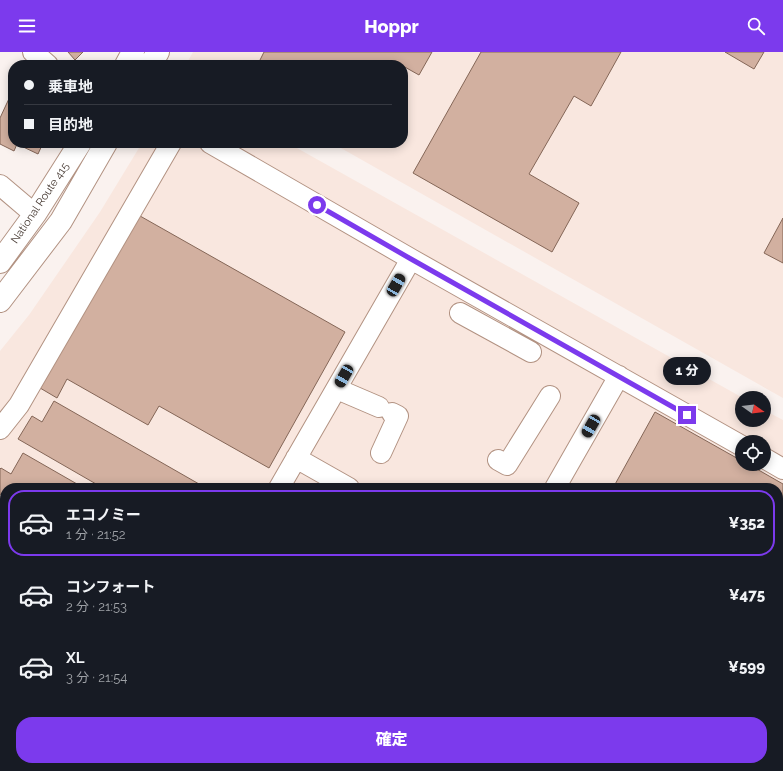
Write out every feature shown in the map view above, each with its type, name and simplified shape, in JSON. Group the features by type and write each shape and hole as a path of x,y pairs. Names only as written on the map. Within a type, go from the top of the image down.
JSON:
{"main road":[{"name":"National Route 415","path":"0,262 35,214 77,148"},
{"path":"0,301 61,221 103,148"}],"street":[{"path":"32,52 42,60"},
{"path":"0,429 19,405 168,148"},
{"path":"219,148 411,259 573,359 619,376 735,442"},
{"path":"0,185 35,214"},
{"path":"282,483 411,259"},
{"path":"460,313 531,352"},
{"path":"559,483 619,376"},
{"path":"336,389 398,416 381,453"},
{"path":"498,460 507,464 550,396"},
{"path":"296,458 340,483"},
{"path":"771,462 783,469"}],"shaded area":[{"path":"193,52 783,52 783,398 341,148 408,148 408,60 189,60"},
{"path":"139,148 297,148 735,394 735,427 771,427 771,414 783,420 783,483 0,483 0,351 29,315 100,212"}],"building":[{"path":"68,52 83,52 75,60"},
{"path":"264,52 432,52 419,75 408,69 408,60 260,60"},
{"path":"481,52 621,52 591,106 574,96 529,174 579,203 552,252 413,173"},
{"path":"725,52 764,52 754,69"},
{"path":"8,101 8,148 0,144 0,118"},
{"path":"8,148 15,148 14,151"},
{"path":"25,148 41,148 38,154"},
{"path":"133,212 345,332 269,468 159,406 148,425 67,379 57,398 35,385"},
{"path":"783,218 783,263 764,253"},
{"path":"54,401 197,483 94,483 18,439 32,416 42,422"},
{"path":"655,412 735,457 735,471 760,471 781,483 616,483"},
{"path":"23,453 75,483 0,483 1,468 11,474"}],"route":[{"path":"317,205 687,415"}]}
